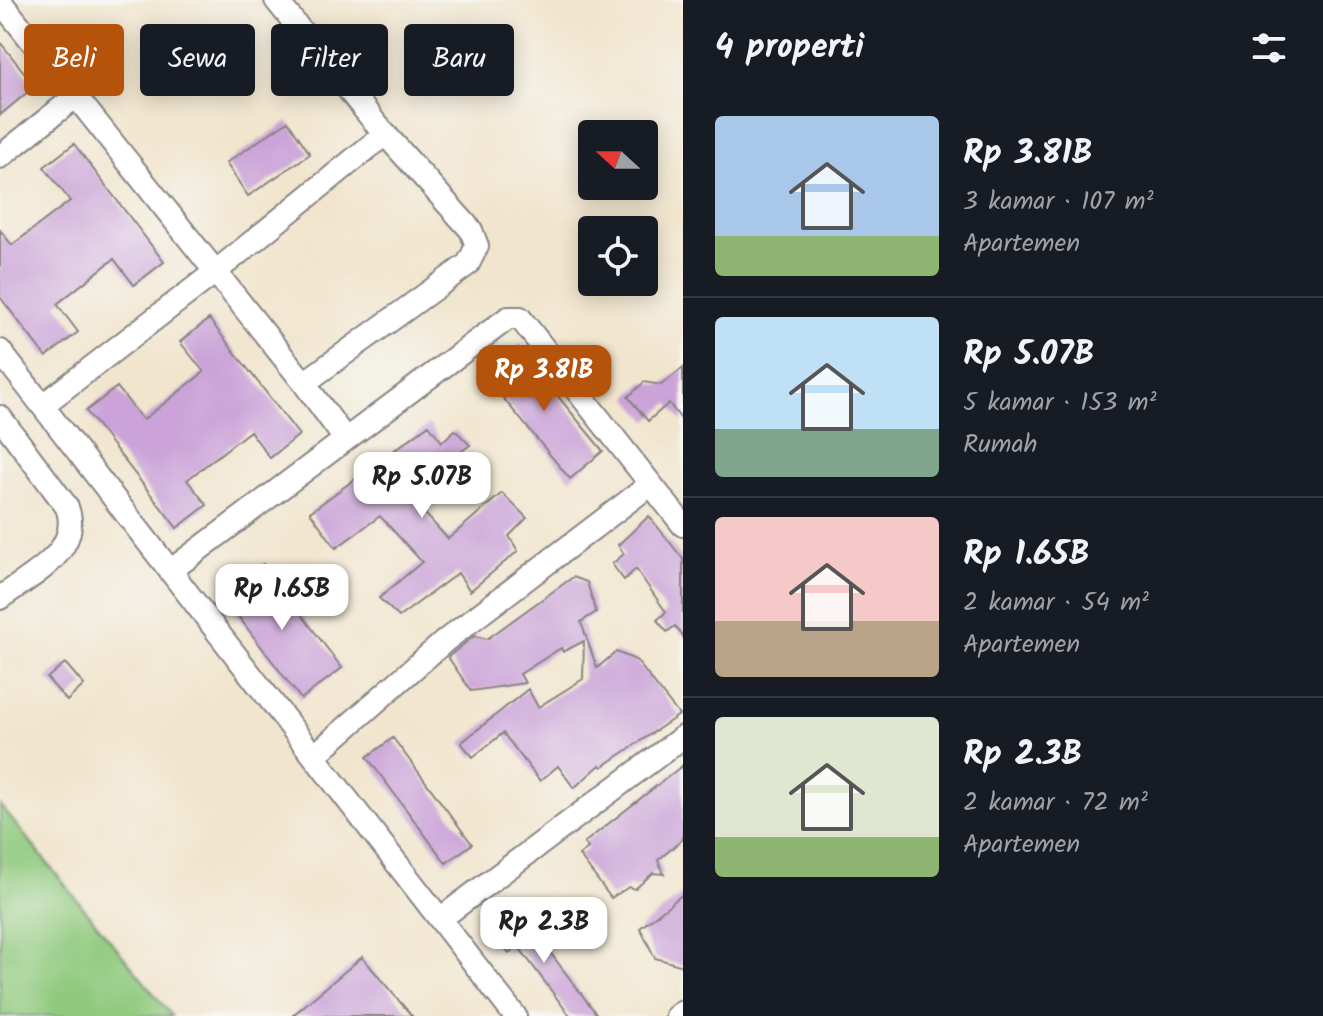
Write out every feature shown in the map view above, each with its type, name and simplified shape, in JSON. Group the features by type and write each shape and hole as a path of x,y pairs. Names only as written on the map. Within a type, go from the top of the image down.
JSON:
{"lane":[{"path":"276,0 385,134 471,230 477,246 468,264 304,383"},
{"path":"0,1 304,383 345,439"},
{"path":"0,157 75,97"},
{"path":"43,405 214,273 385,134"},
{"path":"170,571 508,318 514,317 520,318 683,525"},
{"path":"0,351 515,1016"},
{"path":"0,417 67,507 71,525 63,548 0,598"},
{"path":"314,756 446,640 651,484"},
{"path":"440,919 683,737"},
{"path":"677,1016 683,1012"}],"green space":[{"path":"0,805 172,1016 0,1016"}],"building":[{"path":"0,42 24,72 24,95 0,115"},
{"path":"288,121 310,154 248,196 226,163"},
{"path":"74,144 164,262 134,285 114,259 57,304 78,332 46,357 0,297 0,230 12,245 70,201 44,167"},
{"path":"209,319 299,435 270,458 250,431 187,480 207,505 177,528 86,411 117,387 143,420 204,372 180,342"},
{"path":"518,348 524,356 529,352 541,368 537,371 603,451 570,479 485,376"},
{"path":"683,368 683,422 669,403 648,421 628,397 644,382 661,385"},
{"path":"429,425 442,442 455,430 470,445 453,457 455,461 408,495 448,539 502,493 527,518 509,536 518,551 470,591 458,573 399,617 379,598 422,562 380,516 336,548 310,512"},
{"path":"649,516 683,559 683,637 675,626 667,632 657,620 666,612 636,569 624,580 612,564 624,554 618,545"},
{"path":"263,564 342,668 301,699 222,595"},
{"path":"573,577 587,582 596,612 581,622 597,668 616,652 636,660 679,715 602,767 600,765 574,788 558,766 540,781 503,733 473,757 461,743 528,689 538,707 583,679 584,641 563,652 561,648 520,674 525,683 471,691 448,657 474,636 487,639"},
{"path":"65,663 84,685 67,701 47,678"},
{"path":"393,738 472,844 446,863 367,757"},
{"path":"683,765 683,839 658,860 664,874 653,873 635,889 629,887 611,898 579,855 588,848 584,843"},
{"path":"683,894 683,966 655,958 640,928"},
{"path":"518,910 598,1016 570,1016 518,946 509,953 496,936 505,929 501,924"},
{"path":"362,957 412,1016 292,1016"}]}
